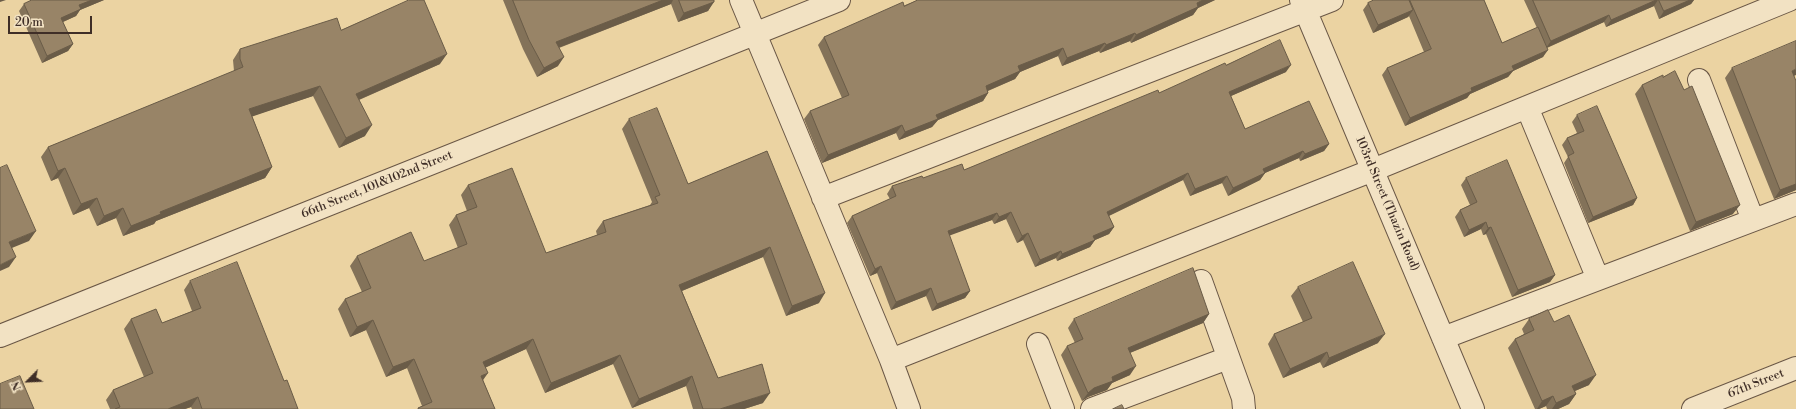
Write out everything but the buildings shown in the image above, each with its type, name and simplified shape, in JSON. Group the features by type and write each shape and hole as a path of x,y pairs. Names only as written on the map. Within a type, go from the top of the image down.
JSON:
{"street":[{"path":"741,0 891,360 909,409"},
{"name":"66th Street, 101&102nd Street","path":"0,336 839,0"},
{"path":"823,198 1303,5 1332,0"},
{"path":"891,360 1373,170 1789,0"},
{"name":"103rd Street (Thazin Road)","path":"1303,5 1473,409"},
{"path":"1700,80 1753,220"},
{"path":"1527,107 1598,280"},
{"path":"1443,338 1796,204"},
{"path":"1201,281 1242,398 1244,409"},
{"path":"1038,344 1063,409"},
{"path":"1092,409 1228,358"},
{"name":"67th Street","path":"1693,409 1796,368"}]}
